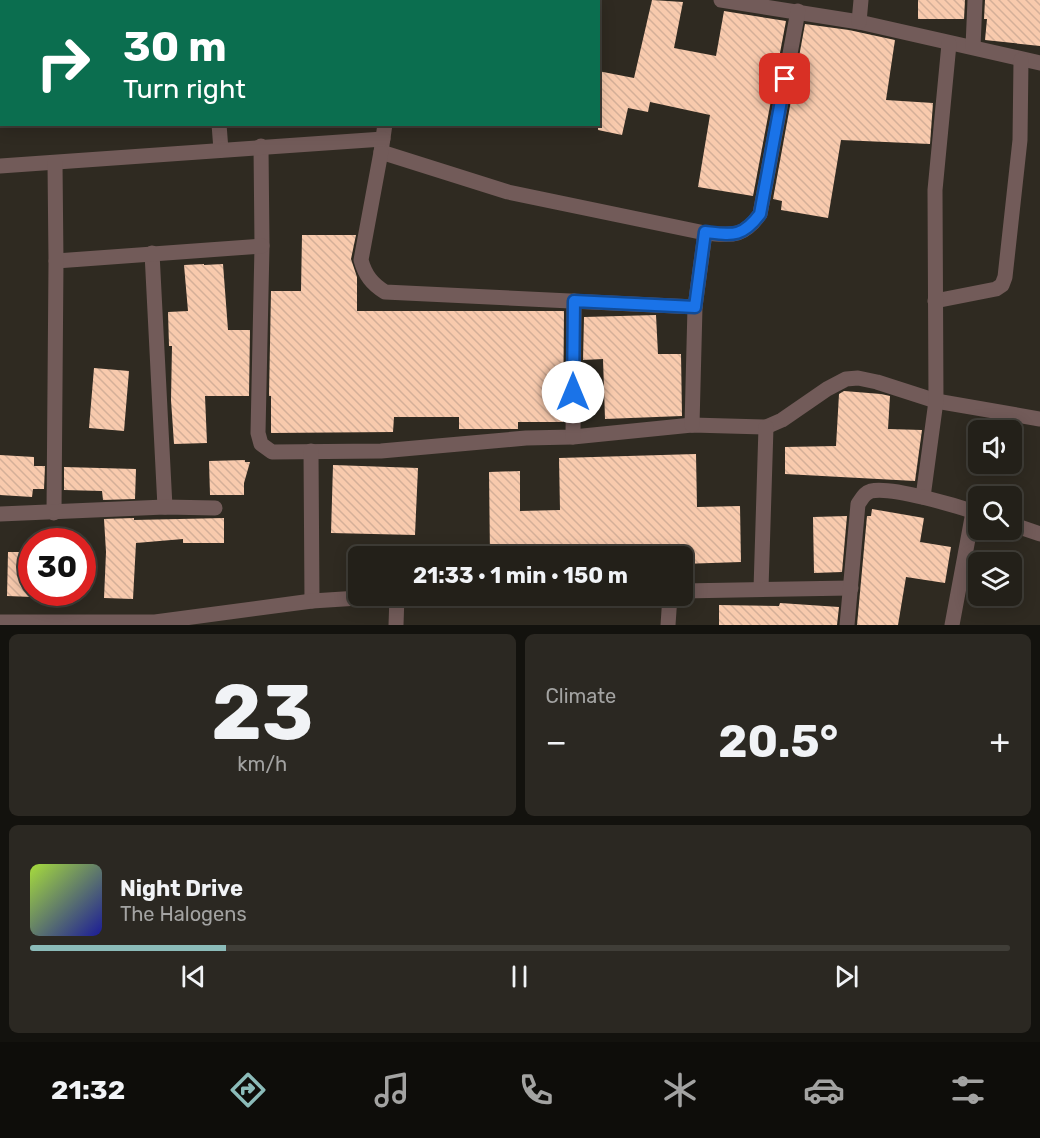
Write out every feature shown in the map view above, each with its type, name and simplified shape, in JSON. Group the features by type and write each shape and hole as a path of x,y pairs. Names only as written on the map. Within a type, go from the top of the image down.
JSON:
{"street":[{"path":"721,0 859,22 1040,63"},
{"path":"859,22 861,0"},
{"path":"973,47 975,0"},
{"path":"0,166 383,138 508,192 705,232 736,235 750,228 760,214 798,11"},
{"path":"923,497 936,401 935,190 949,44"},
{"path":"935,301 996,289 1002,285 1005,277 1020,140 1021,60"},
{"path":"219,126 221,150"},
{"path":"383,138 361,260 364,272 374,286 385,292 695,307"},
{"path":"261,146 262,246 258,433 261,444 272,452 381,451 693,426 766,427 782,420 827,389 846,379 858,378 876,381 936,401 1040,419"},
{"path":"54,513 55,163"},
{"path":"693,426 695,307 705,232"},
{"path":"56,261 262,246"},
{"path":"152,253 165,507"},
{"path":"573,437 574,301"},
{"path":"761,589 766,427"},
{"path":"311,451 312,601"},
{"path":"847,625 858,504 864,495 870,491 880,491 923,497 968,510"},
{"path":"0,514 165,507 215,508"},
{"path":"1022,529 1040,538"},
{"path":"952,625 970,540"},
{"path":"693,591 851,588"},
{"path":"0,622 155,624 312,601 348,599"},
{"path":"396,625 397,606"},
{"path":"668,625 669,606"}],"building":[{"path":"652,0 683,2 674,48 716,56 724,11 786,21 753,196 698,187 710,115 650,102 648,112 628,108 622,135 598,130 600,126 600,71 634,78"},
{"path":"918,0 965,0 964,19 918,19"},
{"path":"985,0 1040,0 1040,46 985,40 987,19 984,19"},
{"path":"805,24 895,40 886,100 933,103 930,144 841,140 828,218 781,210 782,201 773,199"},
{"path":"302,235 356,235 351,259 357,277 357,311 564,311 563,422 518,422 518,429 459,429 459,417 394,417 393,432 271,433 271,396 269,396 271,291 301,291"},
{"path":"223,264 228,330 250,330 249,396 205,396 207,443 174,444 171,400 172,346 169,346 168,312 188,311 184,265"},
{"path":"656,315 658,354 681,354 682,416 605,419 603,359 583,360 584,317"},
{"path":"94,368 129,371 124,431 89,428"},
{"path":"844,391 890,396 888,429 922,430 915,481 785,474 785,447 836,446 839,394"},
{"path":"696,454 697,507 740,506 741,562 693,564 693,546 490,546 489,472 520,471 520,511 560,510 559,458"},
{"path":"0,455 34,457 34,466 45,466 44,489 33,489 32,497 0,495"},
{"path":"245,460 245,462 250,462 244,483 244,495 210,495 209,461"},
{"path":"333,465 418,468 415,535 331,533"},
{"path":"64,467 136,469 135,499 103,500 102,491 64,490"},
{"path":"872,509 924,518 920,542 951,547 945,583 906,577 898,625 857,625 867,516 871,516"},
{"path":"847,516 842,572 814,573 813,517"},
{"path":"134,518 134,520 224,518 224,543 183,543 183,539 136,543 133,599 104,598 106,552 104,519"},
{"path":"8,552 18,552 18,596 7,596"},
{"path":"780,603 839,607 837,625 719,625 719,605 779,606"}],"route":[{"path":"573,392 574,301 695,307 705,232 736,235 750,228 760,214 785,79"}]}
